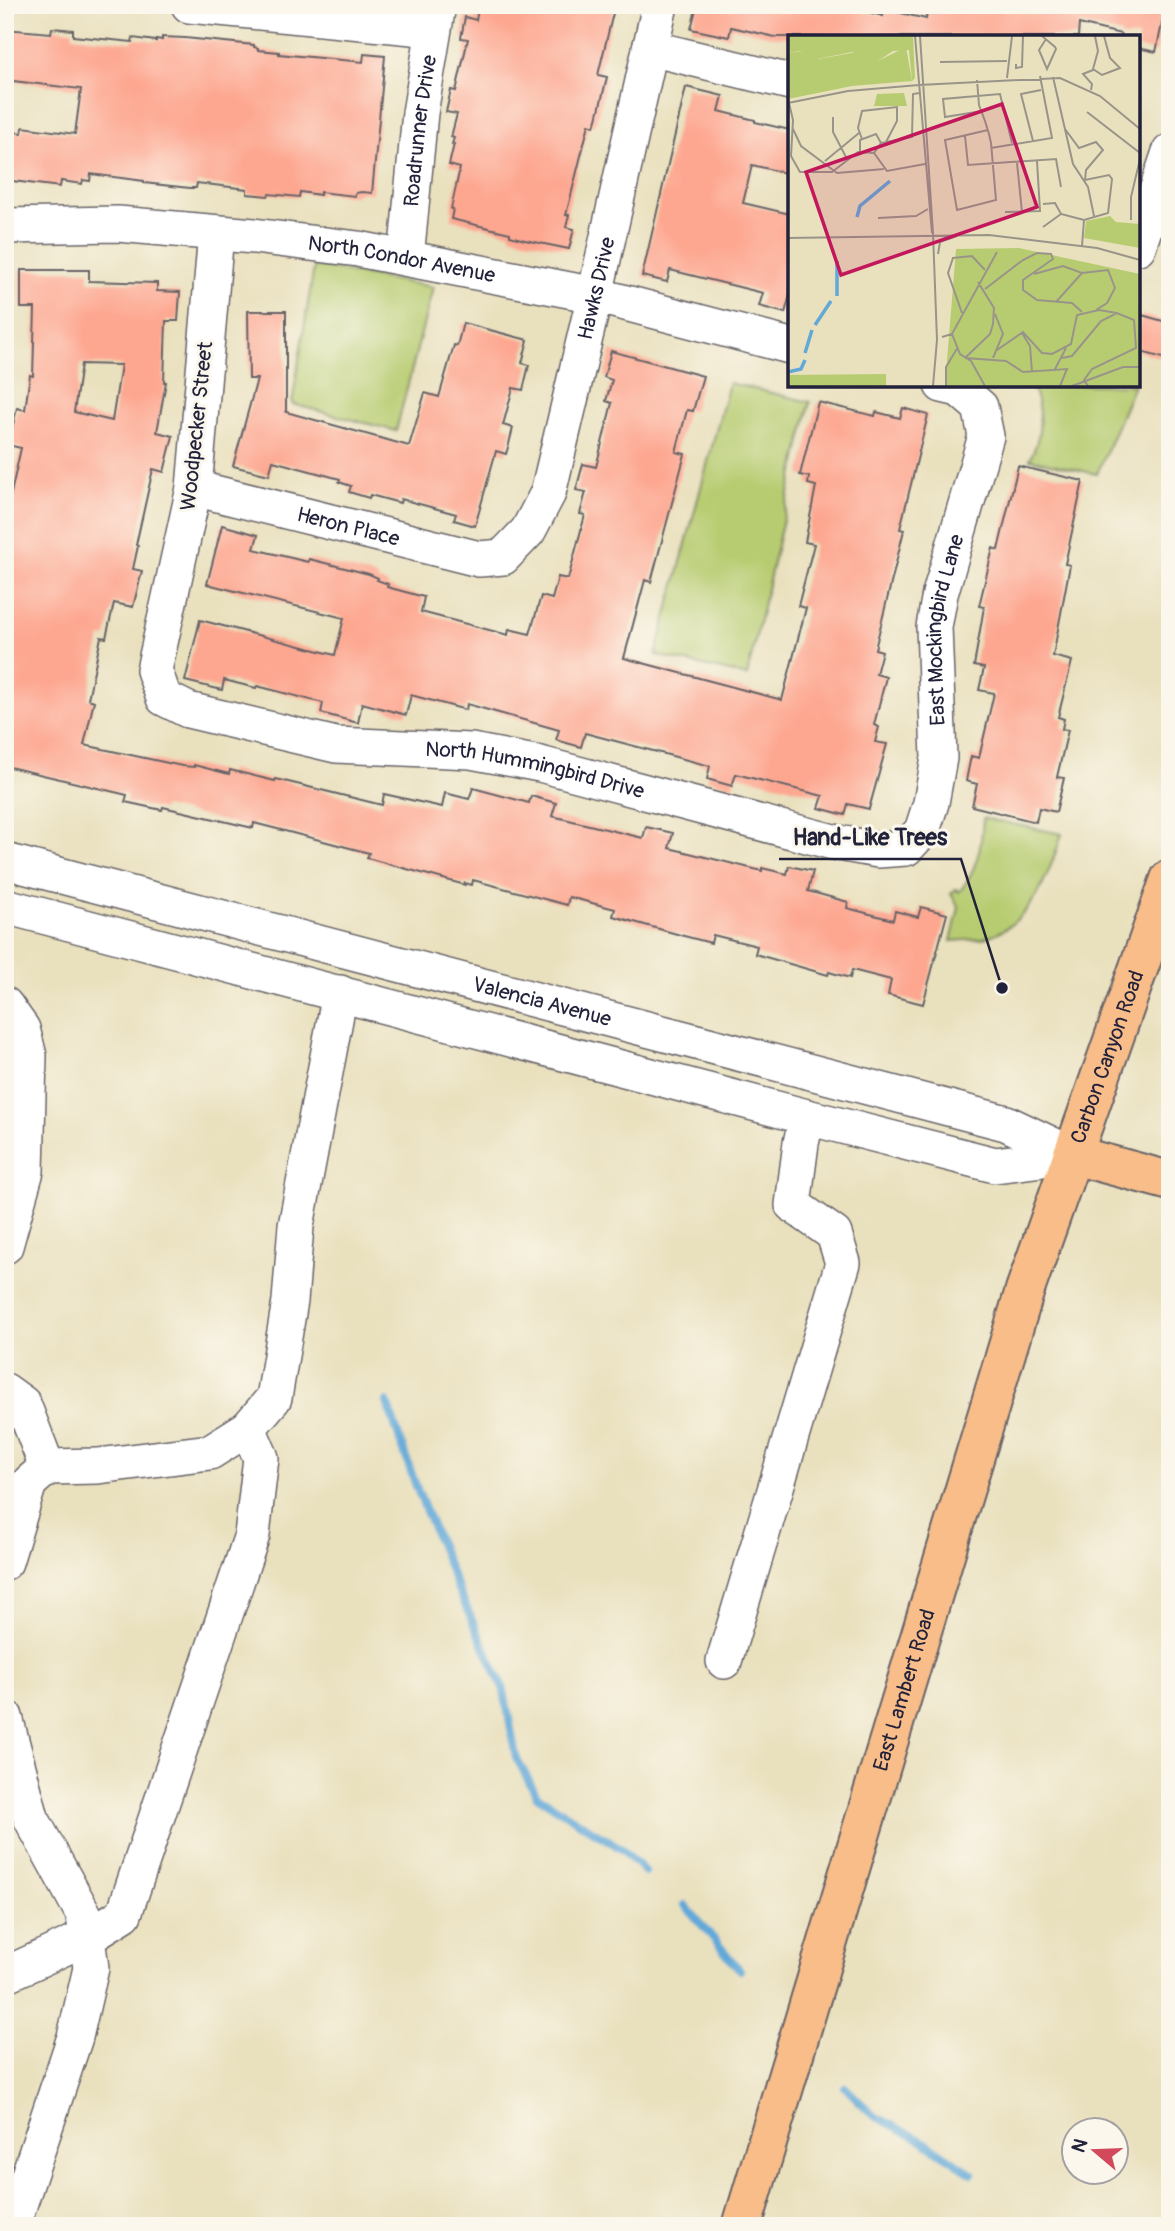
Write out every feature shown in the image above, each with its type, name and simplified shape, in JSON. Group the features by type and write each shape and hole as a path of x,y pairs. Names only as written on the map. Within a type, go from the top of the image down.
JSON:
{"main road":[{"name":"Carbon Canyon Road","path":"1073,1155 1170,878"},
{"name":"Valencia Avenue","path":"1073,1155 1170,1181"},
{"name":"East Lambert Road","path":"741,2226 1025,1290 1073,1155"}],"street":[{"path":"189,5 436,17"},
{"name":"Hawks Drive","path":"503,557 528,531 548,494 660,5"},
{"name":"Roadrunner Drive","path":"406,258 419,113 436,17"},
{"path":"650,48 788,82"},
{"path":"1140,238 1157,164"},
{"name":"North Condor Avenue","path":"5,226 118,224 358,249 595,295 788,345"},
{"name":"Woodpecker Street","path":"164,698 154,670 194,488 216,233"},
{"name":"East Mockingbird Lane","path":"906,848 922,831 931,803 939,758 934,627 940,594 986,436 980,407 959,389 951,387"},
{"name":"Heron Place","path":"194,488 479,559 503,557"},
{"name":"North Hummingbird Drive","path":"164,698 188,710 311,740 359,747 428,748 502,756 833,842 878,850 906,848"},
{"name":"Valencia Avenue","path":"5,861 1006,1123 1073,1155"},
{"name":"Valencia Avenue","path":"5,906 995,1165 1073,1155"},
{"path":"5,1562 29,1483 47,1467 98,1466 210,1452 248,1427 274,1398 290,1301 296,1226 340,993"},
{"path":"5,1005 22,1029 29,1056 26,1171 5,1246"},
{"path":"724,1661 843,1263 834,1234 793,1205 807,1117"},
{"path":"5,1391 23,1404 47,1467"},
{"path":"5,1975 87,1937 124,1914 252,1535 261,1458 248,1427"},
{"path":"5,1717 11,1764 31,1818 84,1915 91,1968 75,2037 12,2226"}],"green space":[{"path":"314,266 433,287 396,431 292,404"},
{"path":"729,383 810,402 747,676 656,655"},
{"path":"1033,387 1133,387 1097,474 1030,459 1039,431 1038,404"},
{"path":"983,818 1062,834 1044,882 1014,923 983,938 951,941 959,908 951,894 956,889 959,892 974,866 980,848"}],"building":[{"path":"479,5 615,5 598,75 607,77 597,119 594,126 589,124 566,215 569,215 566,227 574,229 569,249 525,240 510,236 510,233 451,219 460,168 449,165 454,144 454,138 451,137 457,114 446,112 451,90 456,91 468,39 461,38 465,17 476,20"},
{"path":"697,5 840,5 883,16 884,9 926,19 928,5 1166,5 1156,52 1140,48 1140,35 1121,35 1079,24 1078,35 775,37 731,27 729,37 691,29"},
{"path":"52,28 73,30 73,36 132,42 133,38 156,41 162,40 162,37 185,38 254,45 258,50 279,54 363,62 364,54 385,56 372,193 356,193 355,196 300,192 299,197 268,196 247,194 247,189 197,183 196,188 190,188 91,174 90,181 83,180 82,184 61,181 60,187 5,180 5,131 22,133 23,127 75,134 81,89 5,80 5,29 51,33"},
{"path":"686,87 723,96 719,111 788,130 788,174 752,165 743,203 788,214 788,302 785,313 759,306 763,293 670,270 667,282 642,276"},
{"path":"21,270 89,270 89,281 157,283 157,291 180,292 178,321 166,321 166,382 157,432 173,436 164,472 153,469 136,545 138,546 133,569 142,571 133,607 114,603 106,638 101,637 88,699 94,701 84,745 182,766 194,765 229,774 230,770 275,781 276,779 382,805 384,794 442,807 445,793 469,799 473,788 529,803 531,796 556,803 552,816 643,838 646,827 673,833 669,848 762,871 762,868 787,874 789,866 813,871 808,891 848,902 847,908 893,920 895,911 918,917 921,907 947,914 923,1004 888,995 891,980 852,970 850,978 829,972 828,975 755,954 757,946 713,935 711,943 684,936 613,916 615,909 569,897 567,905 473,880 472,885 465,885 367,858 369,853 254,823 253,828 163,807 162,810 125,802 127,795 5,766 5,501 9,502 21,448 8,445 17,408 25,410 30,375 33,376 35,308 21,308","holes":["81,364 121,365 112,421 74,412"]},
{"path":"248,311 286,311 286,412 409,446 425,393 439,397 463,323 528,340 522,363 529,365 523,390 513,388 503,425 513,428 509,444 506,454 496,451 475,526 454,520 456,514 401,499 400,503 349,492 351,486 339,482 340,479 273,461 269,475 233,466 257,379 249,379"},
{"path":"1142,315 1170,323 1170,360 1140,352"},
{"path":"611,351 703,376 693,411 687,410 676,452 685,454 651,582 645,580 624,658 782,700 806,608 798,606 814,544 805,542 816,486 808,484 809,477 800,475 818,402 875,416 876,412 900,418 903,408 928,415 900,529 904,530 875,649 882,651 876,674 886,677 874,725 879,727 875,742 887,744 869,809 848,804 845,815 819,808 823,796 736,774 732,786 707,779 710,766 585,733 581,747 556,740 559,730 467,704 466,710 411,695 406,715 362,703 358,723 321,713 323,703 257,686 256,688 224,680 222,690 185,681 200,620 335,655 344,618 207,584 222,525 258,535 254,549 369,574 388,584 387,587 424,597 421,612 508,635 509,629 530,634 541,596 552,599 558,577 568,579 585,515 580,514 586,492 576,490 583,464 596,467 612,403 606,401 612,380 604,377"},
{"path":"1018,466 1083,481 1065,564 1070,565 1053,656 1072,661 1058,717 1064,719 1062,729 1068,730 1057,777 1064,778 1056,812 1039,808 1036,822 972,806 977,784 966,781 971,756 979,758 994,693 979,690 984,668 974,666 984,607 979,606 993,548 998,550"}],"waterway":[{"path":"387,1402 417,1489 457,1587 504,1690 516,1757 537,1796 622,1849 645,1872"},
{"path":"685,1905 740,1970"},
{"path":"845,2087 873,2115 923,2141 972,2173"},
{"path":"1025,2222 1033,2226"}],"place":[{"name":"Hand-Like Trees","path":"1002,988"}]}
